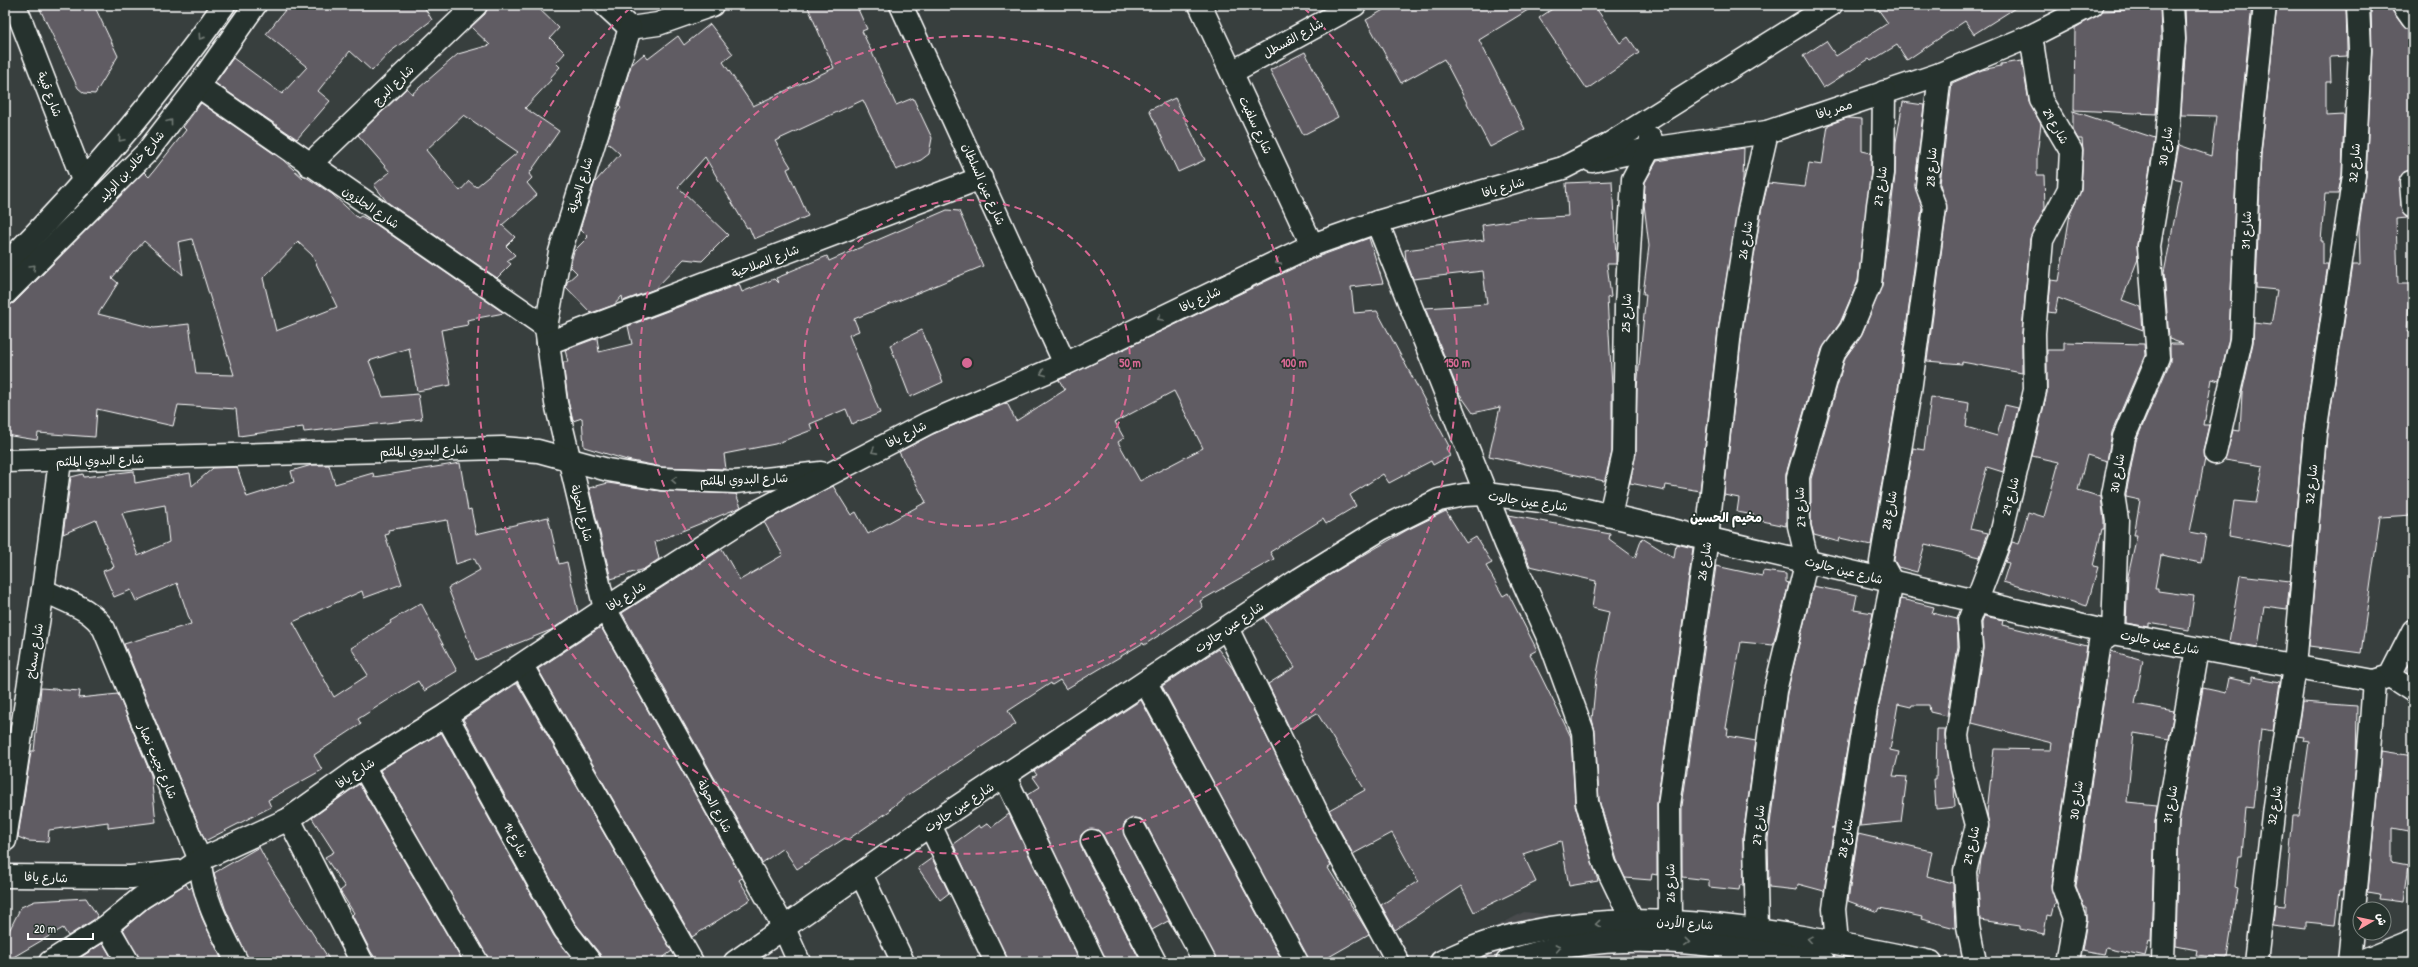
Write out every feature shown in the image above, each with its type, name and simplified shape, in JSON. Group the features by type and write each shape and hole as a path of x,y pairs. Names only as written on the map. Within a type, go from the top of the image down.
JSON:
{"main road":[{"name":"شارع قبية","path":"15,5 84,184"},
{"name":"شارع خالد بن الوليد","path":"5,265 84,184 176,73 224,5"},
{"name":"شارع خالد بن الوليد","path":"5,294 147,152 198,86 255,5"},
{"name":"شارع البرج","path":"309,165 476,5"},
{"path":"605,5 630,28 658,24 712,5"},
{"name":"شارع عين السلطان","path":"901,5 1065,364"},
{"name":"شارع سلفيت","path":"1200,5 1312,245"},
{"name":"شارع القسطل","path":"1232,72 1355,5"},
{"name":"شارع يافا","path":"5,876 132,877 192,866 289,819 364,766 446,716 605,609 751,515 928,423 1065,364 1312,245 1377,222 1527,180 1563,168 1606,146 1657,115 1831,5"},
{"name":"ممر يافا","path":"1563,168 1649,149 1767,132 1940,74 2031,36 2092,5"},
{"name":"شارع 30","path":"2067,962 2075,918 2063,887 2076,792 2100,642 2113,633 2117,520 2113,494 2124,437 2158,357 2149,246 2167,140 2174,39 2172,5"},
{"name":"شارع 31","path":"2215,453 2241,340 2249,153 2265,5"},
{"name":"شارع 32","path":"2256,962 2274,806 2295,667 2316,433 2354,175 2360,50 2358,5"},
{"path":"2403,5 2413,19"},
{"name":"شارع الحولة","path":"630,28 560,252 547,335 556,403 605,609 783,926 799,962"},
{"name":"شارع 29","path":"1975,962 1968,926 1965,871 1977,825 1962,768 1957,736 1971,647 1969,621 2000,539 2035,390 2034,333 2042,240 2069,189 2071,151 2041,100 2031,36"},
{"name":"شارع 28","path":"1837,943 1834,908 1837,887 1866,708 1892,582 1881,562 1910,391 1935,207 1927,186 1940,74"},
{"name":"شارع الجلزون","path":"198,86 547,335"},
{"name":"شارع 27","path":"1757,931 1755,838 1774,699 1807,560 1799,526 1798,477 1834,352 1851,329 1870,284 1878,205 1883,173 1884,92"},
{"name":"شارع 25","path":"1610,515 1624,453 1626,306 1633,179 1649,149 1657,115"},
{"name":"شارع 26","path":"1670,921 1669,805 1707,538 1730,331 1749,210 1767,132"},
{"name":"شارع الصلاحية","path":"547,335 981,178"},
{"path":"2411,182 2413,207"},
{"path":"1377,222 1486,494 1551,644 1583,732 1587,802 1606,864 1632,920"},
{"name":"شارع البدوي الملثم","path":"5,462 502,448 538,451 569,458 608,470 661,479 702,482 734,482 838,471"},
{"name":"شارع سماح","path":"5,840 43,590 60,461"},
{"name":"شارع عين جالوت","path":"734,962 783,926 930,826 1227,628 1380,529 1439,500 1464,495 1486,494 1532,499 1610,515 1807,560 1892,582 1976,600 2113,633 2295,667 2382,679"},
{"name":"شارع نجيب نصار","path":"43,590 86,609 97,618 104,629 192,866 200,874 214,917 236,962"},
{"path":"1227,628 1323,825 1398,962"},
{"path":"2348,962 2368,764 2382,679 2413,631"},
{"name":"شارع 31","path":"2163,962 2167,822 2197,649"},
{"path":"522,666 692,962"},
{"path":"2382,679 2413,691"},
{"path":"1146,683 1297,962"},
{"name":"شارع 14","path":"446,716 565,930 590,962"},
{"path":"364,766 477,962"},
{"path":"1005,777 1094,962"},
{"path":"289,819 362,962"},
{"path":"930,826 996,962"},
{"path":"1135,830 1205,962"},
{"path":"1092,841 1155,962"},
{"path":"50,962 107,926 141,898 192,866"},
{"path":"861,874 903,962"},
{"name":"شارع الأردن","path":"1441,962 1488,943 1520,934 1542,930 1632,920 1670,921 1757,931 1837,943 1931,962"},
{"path":"107,926 128,962"},
{"name":"شارع الأردن","path":"1507,962 1556,948 1601,942 1638,940 1734,948 1824,962"},
{"path":"2361,962 2413,941"}],"shaded area":[{"path":"1524,912 1686,928 1831,962 1428,962"}],"building":[{"path":"38,5 94,5 118,56 95,94 84,93 78,88"},
{"path":"289,5 423,5 432,20 390,52 372,71 350,51 318,91 330,101 297,139 215,83 233,58 282,94 307,67 266,34"},
{"path":"488,5 535,5 559,28 550,38 565,53 556,63 560,67 550,78 551,80 525,108 559,131 529,174 532,178 527,183 537,195 502,225 515,237 506,246 515,255 507,261 511,264 497,278 387,202 374,185 390,172 358,135 407,88 412,94 458,54 490,45 471,27 485,14","holes":["464,115 518,152 476,187 469,181 460,191 426,150"]},
{"path":"807,5 856,5 867,29 862,31 896,105 913,98 932,138 929,154 921,160 896,170 863,100 775,141 791,167 787,169 808,216 754,239 749,227 747,228 705,157 678,187 728,235 702,261 684,259 655,289 623,301 622,296 614,305 591,313 566,287 567,282 577,273 570,266 574,251 588,237 580,229 595,182 620,154 607,142 617,113 621,108 619,106 631,65 644,54 648,59 678,36 684,45 710,24 733,54 723,62 753,106 834,68"},
{"path":"1392,5 1536,5 1479,40 1525,129 1490,147 1444,59 1401,83 1366,20"},
{"path":"1558,5 1594,5 1620,43 1628,37 1639,53 1587,89 1539,18"},
{"path":"1875,5 2020,5 1974,34 1965,21 1907,60 1897,45 1871,61 1869,59 1823,88 1803,56 1826,41 1836,56 1888,23"},
{"path":"2127,5 2160,5 2161,39 2156,114 2074,110 2075,28 2103,11 2127,10"},
{"path":"2185,5 2252,5 2237,152 2229,338 2219,381 2212,379 2204,425 2209,425 2203,450 2205,459 2190,532 2206,535 2201,563 2161,555 2155,588 2158,588 2158,591 2194,596 2189,630 2149,623 2149,627 2126,623 2128,576 2137,535 2134,535 2140,500 2126,497 2136,441 2170,362 2170,344 2183,344 2169,339 2164,273 2182,180 2173,178 2179,145 2211,156 2216,116 2181,115 2186,40"},
{"path":"2277,5 2346,5 2347,56 2330,57 2331,82 2326,82 2326,116 2344,115 2342,174 2338,194 2325,194 2321,241 2323,241 2323,264 2328,264 2303,431 2293,548 2229,536 2234,501 2256,503 2263,466 2225,460 2233,430 2240,431 2242,393 2253,343 2254,323 2271,325 2277,290 2256,288 2261,154"},
{"path":"2371,5 2391,5 2393,12 2403,26 2413,31 2413,170 2404,172 2400,177 2401,208 2407,218 2396,219 2398,284 2410,284 2407,332 2413,331 2413,515 2380,517 2361,653 2309,646 2327,434 2353,265 2360,265 2359,227 2366,176 2372,51"},
{"path":"1305,52 1338,117 1303,135 1270,70"},
{"path":"2022,61 2029,102 2041,124 2037,154 2037,175 2044,175 2045,208 2030,239 2022,332 2022,373 1962,362 1962,364 1927,361 1947,209 1940,184 1952,83 1982,70 2001,66 2001,64"},
{"path":"1175,98 1205,160 1178,172 1149,110"},
{"path":"1903,102 1924,105 1915,185 1922,208 1898,389 1871,545 1840,538 1839,542 1814,535 1811,524 1811,479 1845,358 1862,334 1882,285 1895,175 1896,142"},
{"path":"201,103 283,160 304,179 306,177 332,194 358,218 361,216 374,223 504,313 467,320 468,325 441,330 451,385 417,391 409,348 369,361 383,397 418,394 422,419 304,432 303,427 239,436 236,409 178,405 173,426 97,409 95,437 38,433 37,440 5,435 6,306 14,303 144,172 149,177 186,130 183,127","holes":["192,239 234,375 196,374 189,324 154,328 98,314 118,283 112,278 144,241 183,275 178,242","298,242 312,255 337,307 276,331 263,278"]},
{"path":"2073,111 2155,138 2137,244 2138,259 2122,300 2141,307 2143,330 2058,298 2055,313 2048,312 2051,280 2059,281 2070,214 2081,190 2083,151 2082,139 2078,139 2073,130"},
{"path":"1847,118 1862,119 1862,151 1871,153 1871,172 1858,281 1840,323 1822,349 1786,474 1786,526 1753,519 1754,515 1737,512 1739,498 1724,495 1742,333 1761,212 1768,183 1805,187 1809,163 1822,165 1828,125"},
{"path":"1744,148 1743,179 1718,329 1700,491 1666,485 1665,490 1630,483 1636,453 1637,388 1646,294 1643,294 1649,246 1644,204 1645,182 1657,161"},
{"path":"1612,181 1616,264 1607,264 1611,297 1607,298 1612,387 1612,452 1605,479 1604,481 1489,456 1500,407 1473,413 1459,393 1425,308 1487,304 1483,271 1413,279 1406,260 1405,250 1484,240 1482,225 1531,218 1568,216 1566,183"},
{"path":"947,210 959,211 983,266 854,319 859,331 849,335 880,413 852,424 846,409 810,424 812,430 775,444 724,454 726,469 662,467 627,460 584,447 582,418 573,421 568,401 563,362 568,362 565,350 597,338 599,352 632,344 628,326 739,284 742,292 774,279 778,283 776,278 789,273 786,273 827,256 829,261"},
{"path":"1369,238 1383,283 1351,287 1354,313 1377,311 1449,446 1446,448 1450,456 1433,465 1431,461 1389,483 1383,474 1350,495 1356,506 1326,524 1323,519 1270,552 1274,559 1200,601 1203,607 1144,645 1143,643 1066,689 1060,680 1052,685 1051,683 1008,711 1016,724 905,797 890,809 891,810 847,840 845,838 797,869 783,848 762,863 622,613 722,549 740,580 783,555 764,522 833,486 851,515 856,512 868,534 926,502 899,452 933,434 1007,403 1016,421 1065,390 1059,380 1317,257","holes":["1174,391 1203,448 1140,481 1118,442 1124,438 1115,422"]},
{"path":"922,330 943,382 910,397 890,345"},
{"path":"2064,342 2144,344 2145,355 2112,432 2107,461 2087,455 2078,490 2101,497 2104,521 2104,529 2102,529 2093,566 2098,567 2087,606 2003,582 2009,563 2005,562 2012,542 2019,544 2028,512 2044,517 2059,462 2032,456 2047,393 2047,350 2064,350"},
{"path":"1931,397 1969,403 1966,427 1997,436 2005,405 2018,408 2003,472 1987,467 1970,529 1988,533 1980,557 1925,544 1917,572 1898,567 1894,560 1913,448 1924,450"},
{"path":"460,463 468,510 471,509 476,534 548,517 559,564 567,562 578,612 551,630 476,660 448,588 480,570 474,558 456,564 447,520 388,530 389,534 385,535 402,584 364,598 362,591 293,622 334,697 368,675 351,648 391,623 390,621 421,603 457,671 424,691 418,681 358,719 361,724 314,755 322,770 268,800 271,807 205,841 124,644 191,624 177,583 136,601 131,590 114,597 103,571 114,567 96,520 63,534 71,477 83,474 84,477 134,471 135,483 190,473 192,486 213,468 237,467 247,497 294,482 291,471 312,465 329,465 335,484 373,473 374,477","holes":["165,505 169,542 138,556 122,513"]},
{"path":"608,483 660,491 736,494 741,507 655,542 659,559 644,569 611,579 589,488"},
{"path":"1446,511 1466,543 1476,537 1492,563 1486,566 1503,596 1508,593 1537,650 1530,654 1571,737 1575,805 1598,881 1569,886 1561,841 1523,854 1536,882 1474,912 1461,886 1395,930 1381,905 1418,881 1392,833 1353,854 1329,810 1365,790 1317,713 1290,729 1268,684 1295,667 1264,618 1331,574 1407,530"},
{"path":"1508,515 1610,534 1609,539 1635,558 1642,538 1674,558 1676,544 1693,548 1657,803 1657,875 1652,874 1651,880 1625,878 1617,860 1599,800 1595,731 1592,719 1596,679 1609,612 1592,608 1596,581 1530,566"},
{"path":"1716,566 1762,576 1763,571 1786,574 1786,582 1789,583 1773,645 1741,642 1726,728 1728,729 1727,736 1756,741 1743,836 1744,885 1740,885 1739,890 1709,887 1709,880 1682,877 1682,806"},
{"path":"2240,575 2290,581 2287,609 2264,606 2258,647 2229,642"},
{"path":"1813,586 1857,595 1854,610 1873,613 1854,706 1834,827 1831,828 1834,828 1824,891 1798,884 1797,890 1769,887 1768,839 1787,693"},
{"path":"1901,599 1934,607 1932,613 1957,619 1958,646 1947,716 1930,712 1929,705 1912,705 1911,707 1898,704 1890,750 1899,752 1893,776 1907,777 1901,822 1860,826 1878,710"},
{"path":"1984,616 2003,620 2002,625 2087,646 2051,885 2056,904 2054,904 2051,916 2047,915 2044,934 2020,929 2020,926 1980,920 1978,884 1981,859 1989,828 1987,812 1994,749 2051,750 2052,743 1972,723 1983,649 1982,623"},
{"path":"601,627 742,878 739,880 751,899 692,937 538,669"},
{"path":"1218,649 1233,669 1331,866 1328,868 1369,934 1320,962 1309,962 1162,686"},
{"path":"2111,651 2143,660 2135,704 2174,711 2169,739 2134,733 2127,802 2157,805 2155,822 2151,942 2149,941 2145,956 2106,947 2104,955 2082,951 2087,920 2087,908 2084,908 2076,886"},
{"path":"2252,677 2280,682 2273,731 2261,729 2253,808 2246,807 2242,856 2239,856 2235,887 2238,888 2227,958 2196,955 2197,950 2176,946 2179,823 2203,688 2226,693 2229,678 2252,683"},
{"path":"517,683 672,951 657,962 602,962 600,954 575,923 463,719"},
{"path":"41,688 80,691 79,698 118,694 151,775 156,822 108,828 108,822 49,830 48,842 28,841 18,837 31,751 34,751"},
{"path":"1141,700 1283,962 1217,962 1146,824 1141,819 1135,818 1124,824 1124,835 1176,934 1168,921 1152,930 1103,835 1098,830 1087,830 1081,835 1081,847 1141,962 1106,962 1027,795 1040,787 1033,777 1037,775 1034,771"},
{"path":"2302,702 2357,706 2356,763 2343,889 2340,889 2336,925 2306,922 2306,929 2273,925 2275,905 2285,906 2293,816 2299,816 2309,742 2303,741 2304,737 2297,736"},
{"path":"1937,729 1945,729 1945,738 1954,786 1955,807 1936,809 1934,779 1936,779"},
{"path":"441,732 554,936 574,962 489,962 380,770"},
{"path":"2381,751 2413,756 2413,832 2392,828 2392,862 2408,865 2403,902 2379,899 2380,894 2368,892"},
{"path":"359,784 463,962 378,962 371,952 352,915 354,913 340,891 345,887 325,857 334,852 312,818"},
{"path":"1009,814 1080,962 1008,962 953,844 979,825 981,828 988,823 992,827"},
{"path":"1858,834 1932,851 1927,876 1953,883 1955,928 1921,919 1922,917 1880,908 1878,912 1848,901"},
{"path":"259,847 269,866 331,962 249,962 225,908 214,873"},
{"path":"932,858 949,893 940,900 918,868"},
{"path":"186,884 189,889 192,887 202,918 223,962 140,962 123,929 148,908"},
{"path":"86,898 98,917 68,936 63,928 5,962 5,939 21,907 35,901"},
{"path":"103,943 114,962 85,962 81,957"}],"district":[{"name":"مخيم الحسين","path":"1726,517"}]}
